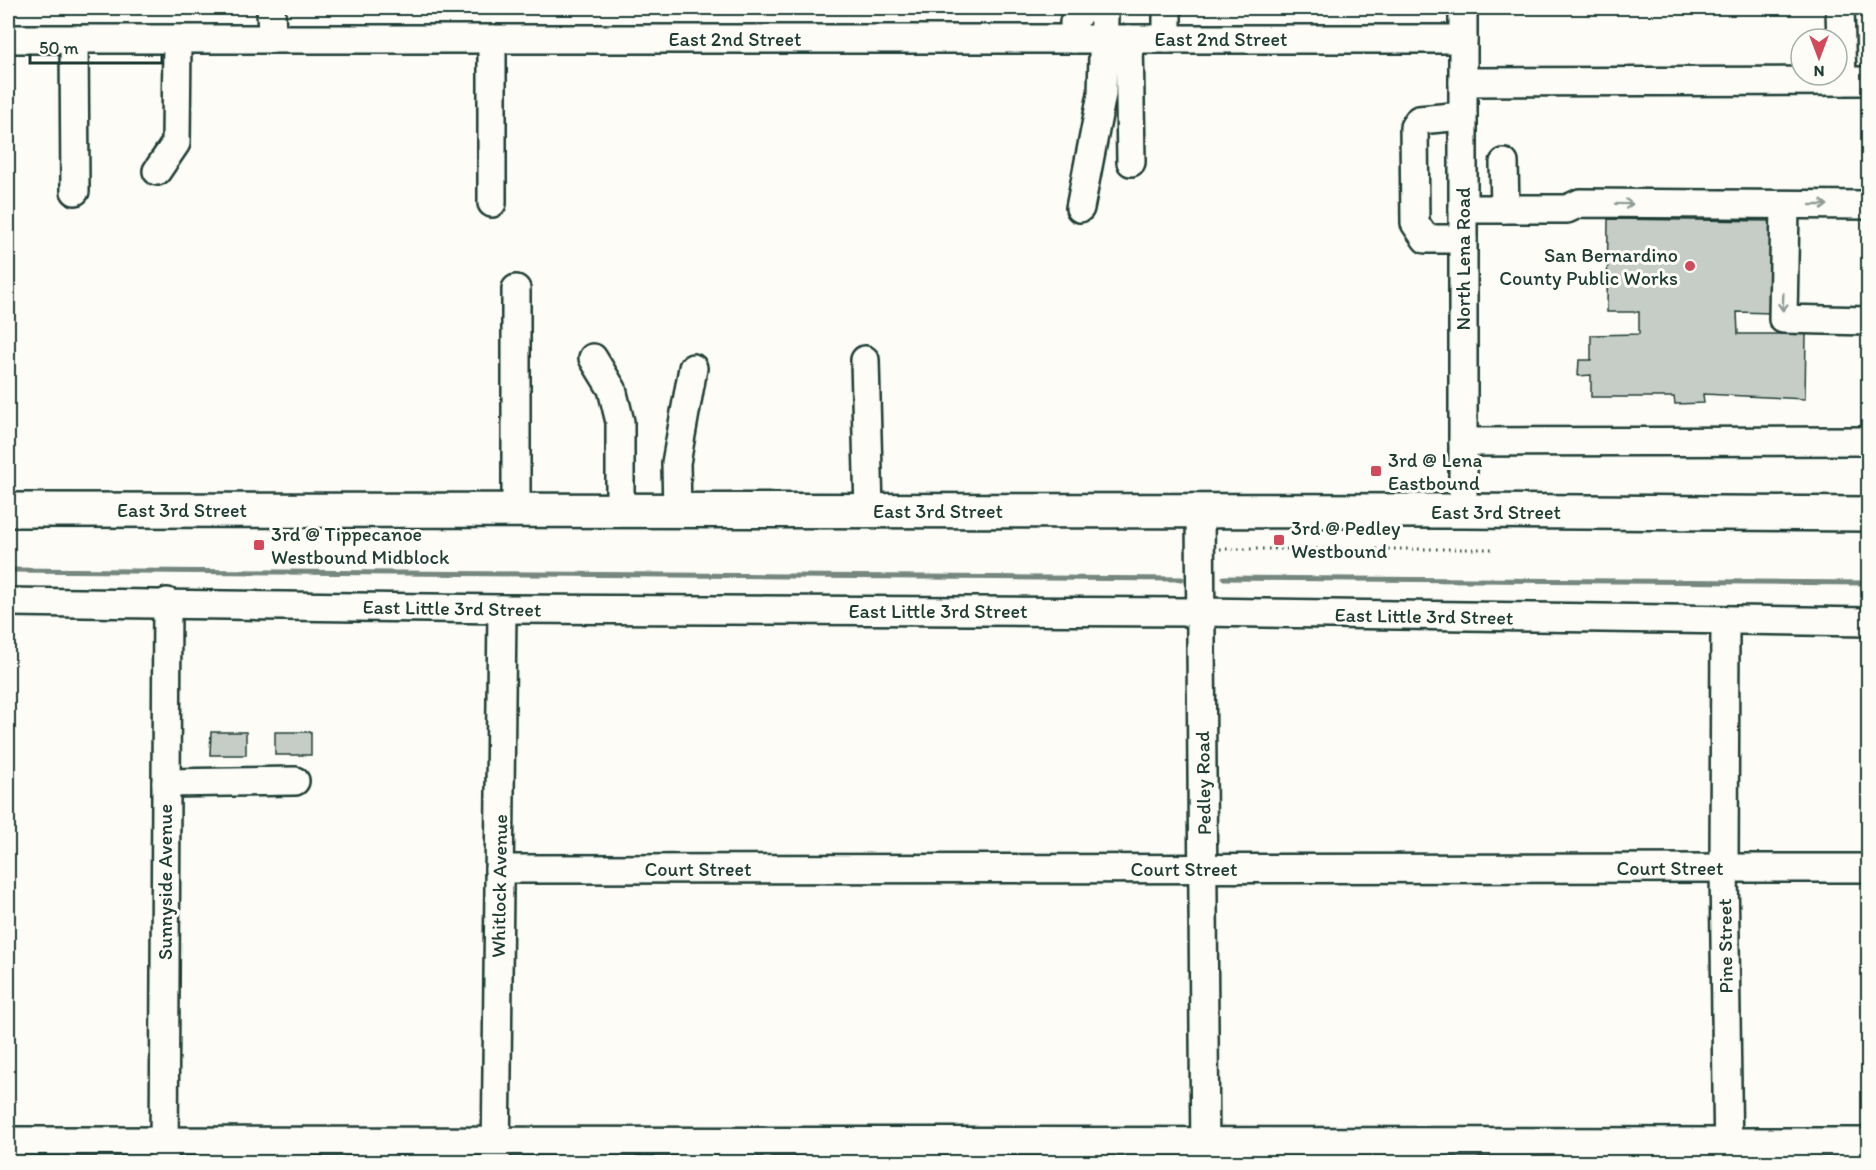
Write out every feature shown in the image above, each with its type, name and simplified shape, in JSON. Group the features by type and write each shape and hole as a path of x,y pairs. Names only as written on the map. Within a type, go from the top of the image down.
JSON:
{"main road":[{"name":"East 3rd Street","path":"8,510 1463,511 1869,514"}],"street":[{"path":"271,8 272,39"},
{"path":"1074,39 1074,22 1081,8"},
{"path":"1096,8 1117,39 1131,162"},
{"path":"1167,8 1167,39"},
{"name":"North Lena Road","path":"1463,8 1463,511"},
{"path":"1840,8 1841,27"},
{"name":"East 2nd Street","path":"8,39 1463,39"},
{"path":"74,39 75,191"},
{"path":"157,171 176,143 177,39"},
{"path":"492,39 492,203"},
{"path":"1080,208 1102,94 1117,39"},
{"path":"1463,81 1789,81"},
{"path":"1849,81 1869,81"},
{"path":"1463,117 1419,120 1414,127 1414,149 1415,224 1426,239 1463,239"},
{"path":"1504,164 1505,209"},
{"path":"1463,209 1567,209 1580,203 1869,205"},
{"path":"1785,206 1783,319 1869,321"},
{"path":"516,289 516,511"},
{"path":"593,358 612,389 620,422 620,510"},
{"path":"865,360 869,511"},
{"path":"677,511 676,463 693,368"},
{"path":"1463,442 1869,441"},
{"name":"Pedley Road","path":"1200,511 1205,1152"},
{"name":"East Little 3rd Street","path":"8,602 167,602 502,609 1201,612 1725,622 1869,622"},
{"name":"Sunnyside Avenue","path":"164,1152 167,602"},
{"name":"Whitlock Avenue","path":"496,1152 502,609"},
{"name":"Pine Street","path":"1725,622 1724,868 1728,1152"},
{"path":"166,783 295,781"},
{"name":"Court Street","path":"499,869 1869,868"},
{"path":"8,1141 164,1152 1728,1152 1869,1142"}],"path":[{"path":"1201,549 1492,549"}],"building":[{"name":"San Bernardino County Public Works","path":"1608,219 1772,221 1772,313 1737,312 1738,334 1806,334 1805,399 1703,394 1704,403 1675,404 1674,397 1591,397 1591,375 1578,376 1579,360 1591,360 1591,335 1639,334 1639,312 1607,312"},
{"path":"211,732 246,732 246,755 210,755"},
{"path":"275,732 311,732 311,755 275,755"}],"waterway":[{"path":"8,570 1182,579"},
{"path":"1224,578 1868,583"}],"place":[{"name":"San Bernardino County Public Works","path":"1690,266"},
{"name":"3rd @ Lena Eastbound","path":"1376,471"},
{"name":"3rd @ Pedley Westbound","path":"1279,540"},
{"name":"3rd @ Tippecanoe Westbound Midblock","path":"259,545"}]}
